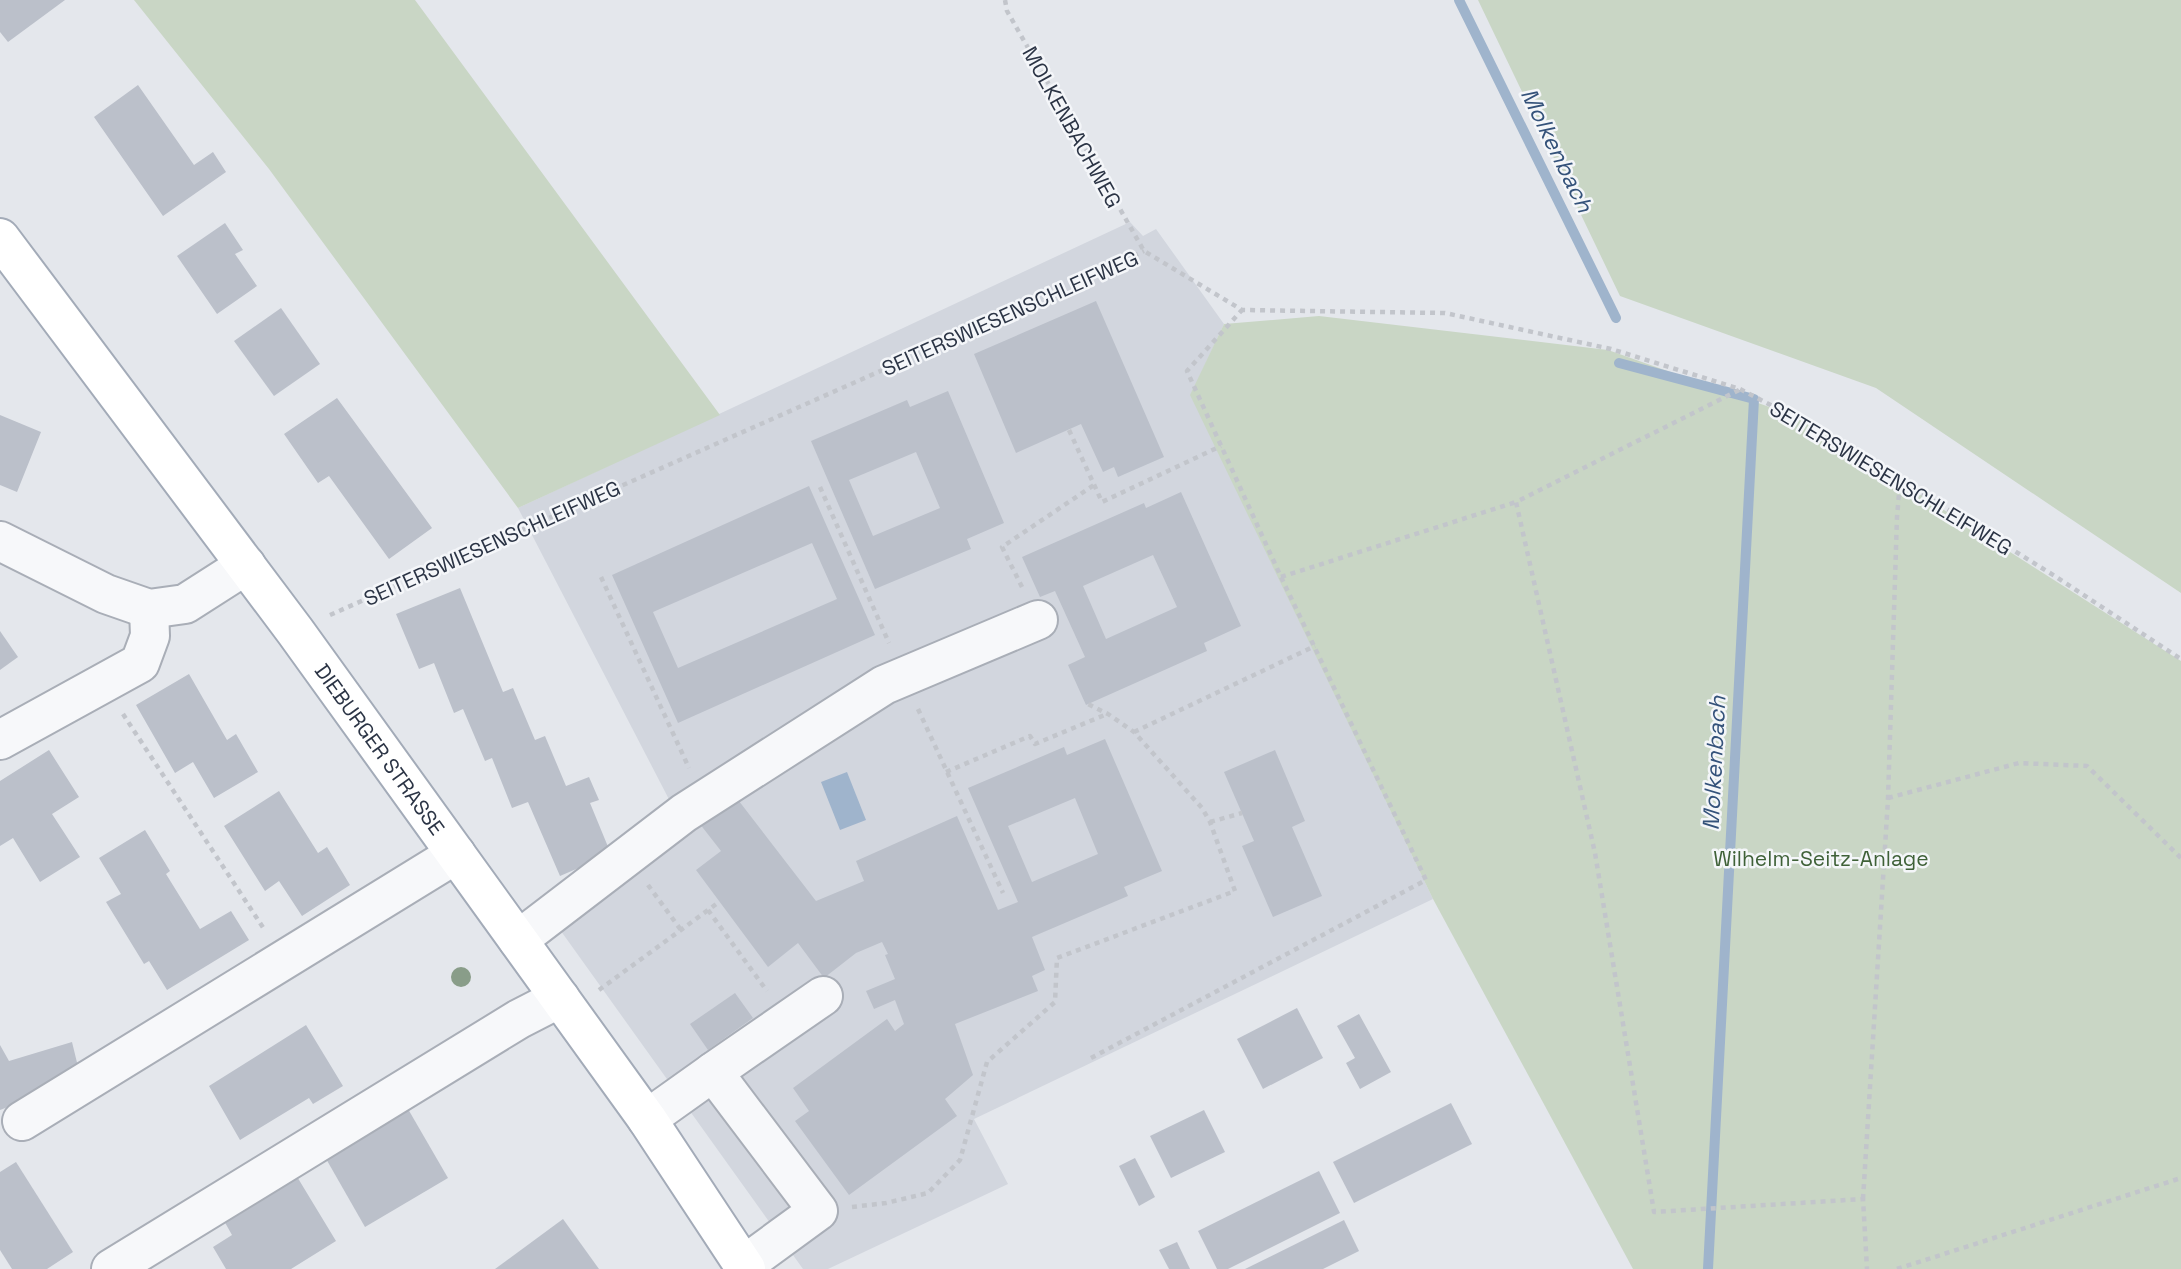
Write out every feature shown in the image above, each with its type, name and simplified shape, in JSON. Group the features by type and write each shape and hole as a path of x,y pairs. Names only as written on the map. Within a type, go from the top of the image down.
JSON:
{"main road":[{"name":"DIEBURGER STRASSE","path":"0,238 295,631 518,940 578,995 647,1119 745,1267"}],"street":[{"path":"0,541 106,594 149,609 186,604 246,565"},
{"path":"0,740 140,663 150,636 149,609"},
{"path":"518,940 704,800 884,685 1038,620"},
{"path":"22,1121 456,854"},
{"path":"111,1269 519,1019 578,995"},
{"path":"647,1119 823,996"},
{"path":"713,1072 818,1211 745,1267"}],"path":[{"name":"MOLKENBACHWEG","path":"1005,0 1007,11 1144,251"},
{"name":"SEITERSWIESENSCHLEIFWEG","path":"295,631 1027,306 1144,251 1242,310 1445,313 1611,349 1740,389 1826,434 2058,578 2181,659"},
{"path":"1091,1058 1426,880 1281,577 1187,371 1242,310"},
{"path":"1281,577 1516,502 1740,389"},
{"path":"1069,430 1102,502 1221,446"},
{"path":"1867,1269 1863,1199 1888,799 1900,482"},
{"path":"1038,620 1002,547 1094,485"},
{"path":"1516,502 1594,853 1654,1212 1863,1199"},
{"path":"601,577 704,800"},
{"path":"1134,732 1315,646"},
{"path":"103,684 285,960"},
{"path":"818,1211 886,1203 928,1193 960,1160 987,1062 1055,1002 1057,958 1235,891 1210,822 1202,808 1134,732 1088,704"},
{"path":"946,772 1031,736 1035,744 1108,714"},
{"path":"1888,799 2019,763 2087,765 2181,858"},
{"path":"1210,822 1242,813"},
{"path":"627,856 681,930"},
{"path":"578,995 681,930 719,902"},
{"path":"708,910 788,1020"},
{"path":"1897,1269 2181,1178"}],"shaded area":[{"path":"1130,222 1143,236 1156,229 1224,324 1191,395 1433,899 974,1119 1008,1184 828,1269 803,1269 543,906 674,809 518,508"}],"green space":[{"path":"134,0 415,0 720,415 518,508 269,169"},
{"path":"1478,0 2181,0 2181,593 1876,388 1620,296"},
{"name":"Wilhelm-Seitz-Anlage","path":"1319,316 1608,350 1798,417 2181,661 2181,1269 1633,1269 1433,899 1190,395 1224,324"}],"water":[{"path":"847,772 866,820 840,830 821,782"}],"building":[{"path":"0,0 65,0 8,42 0,32"},
{"path":"138,85 194,165 213,152 226,172 163,216 94,117"},
{"path":"225,223 243,250 235,254 257,286 217,314 177,256"},
{"path":"1096,301 1164,457 1118,477 1114,467 1103,472 1081,424 1016,453 974,354"},
{"path":"281,308 320,364 274,396 234,341"},
{"path":"948,391 1004,523 967,539 971,549 875,589 811,441 907,400 910,407","holes":["916,452 940,508 873,536 849,480"]},
{"path":"337,398 432,528 389,559 329,476 318,483 284,434"},
{"path":"0,415 41,432 17,492 0,485"},
{"path":"809,486 875,635 678,723 612,575","holes":["812,543 837,599 678,668 653,612"]},
{"path":"1181,492 1241,626 1204,643 1207,651 1086,705 1068,665 1085,657 1055,591 1040,597 1022,557 1144,503 1146,508","holes":["1153,555 1177,607 1106,639 1083,586"]},
{"path":"460,588 503,692 513,688 535,740 545,736 566,786 589,777 599,800 590,803 611,854 560,876 528,802 512,808 492,758 485,761 463,709 454,713 434,663 419,669 396,614"},
{"path":"0,631 18,657 0,670"},
{"path":"189,674 227,740 236,734 258,772 214,798 193,762 175,773 136,705"},
{"path":"1105,739 1162,871 1124,887 1128,896 1032,937 1045,970 1032,976 1038,991 955,1024 973,1075 945,1099 957,1116 849,1195 795,1121 809,1111 793,1088 887,1019 895,1031 904,1024 895,1000 874,1009 866,991 895,979 885,955 888,954 882,942 856,953 824,978 798,943 768,967 696,870 721,851 696,819 732,792 816,901 864,881 856,861 957,816 998,910 1018,902 968,788 1064,747 1067,755","holes":["1075,798 1098,854 1032,882 1008,826"]},
{"path":"49,750 79,797 52,814 80,857 40,882 13,838 0,846 0,781"},
{"path":"1275,750 1305,821 1292,827 1322,896 1273,917 1242,846 1254,841 1224,772"},
{"path":"279,791 318,853 327,847 350,885 302,916 279,881 265,891 224,826"},
{"path":"145,830 170,871 166,874 200,929 231,911 249,940 167,990 149,961 144,964 106,902 121,894 99,858"},
{"path":"735,993 753,1018 708,1050 690,1024"},
{"path":"1297,1008 1323,1058 1263,1089 1237,1039"},
{"path":"1359,1014 1391,1072 1360,1089 1346,1063 1355,1058 1337,1026"},
{"path":"306,1025 343,1086 313,1104 309,1098 240,1140 209,1086"},
{"path":"72,1042 81,1079 0,1110 0,1045 9,1061"},
{"path":"1451,1103 1472,1144 1354,1203 1333,1162"},
{"path":"408,1109 448,1178 365,1227 325,1157"},
{"path":"1204,1110 1225,1152 1171,1178 1150,1136"},
{"path":"1135,1158 1155,1197 1139,1206 1119,1166"},
{"path":"16,1162 73,1252 47,1269 12,1269 0,1250 0,1172"},
{"path":"1319,1171 1340,1213 1228,1269 1217,1269 1198,1231"},
{"path":"296,1175 336,1241 291,1269 226,1269 213,1247 232,1235 223,1219"},
{"path":"563,1219 599,1269 495,1269"},
{"path":"1344,1220 1359,1251 1323,1269 1245,1269"},
{"path":"1177,1242 1190,1269 1169,1269 1159,1250"}],"waterway":[{"name":"Molkenbach","path":"1459,0 1616,318"},
{"name":"Molkenbach","path":"1619,363 1754,399 1708,1269"}]}
